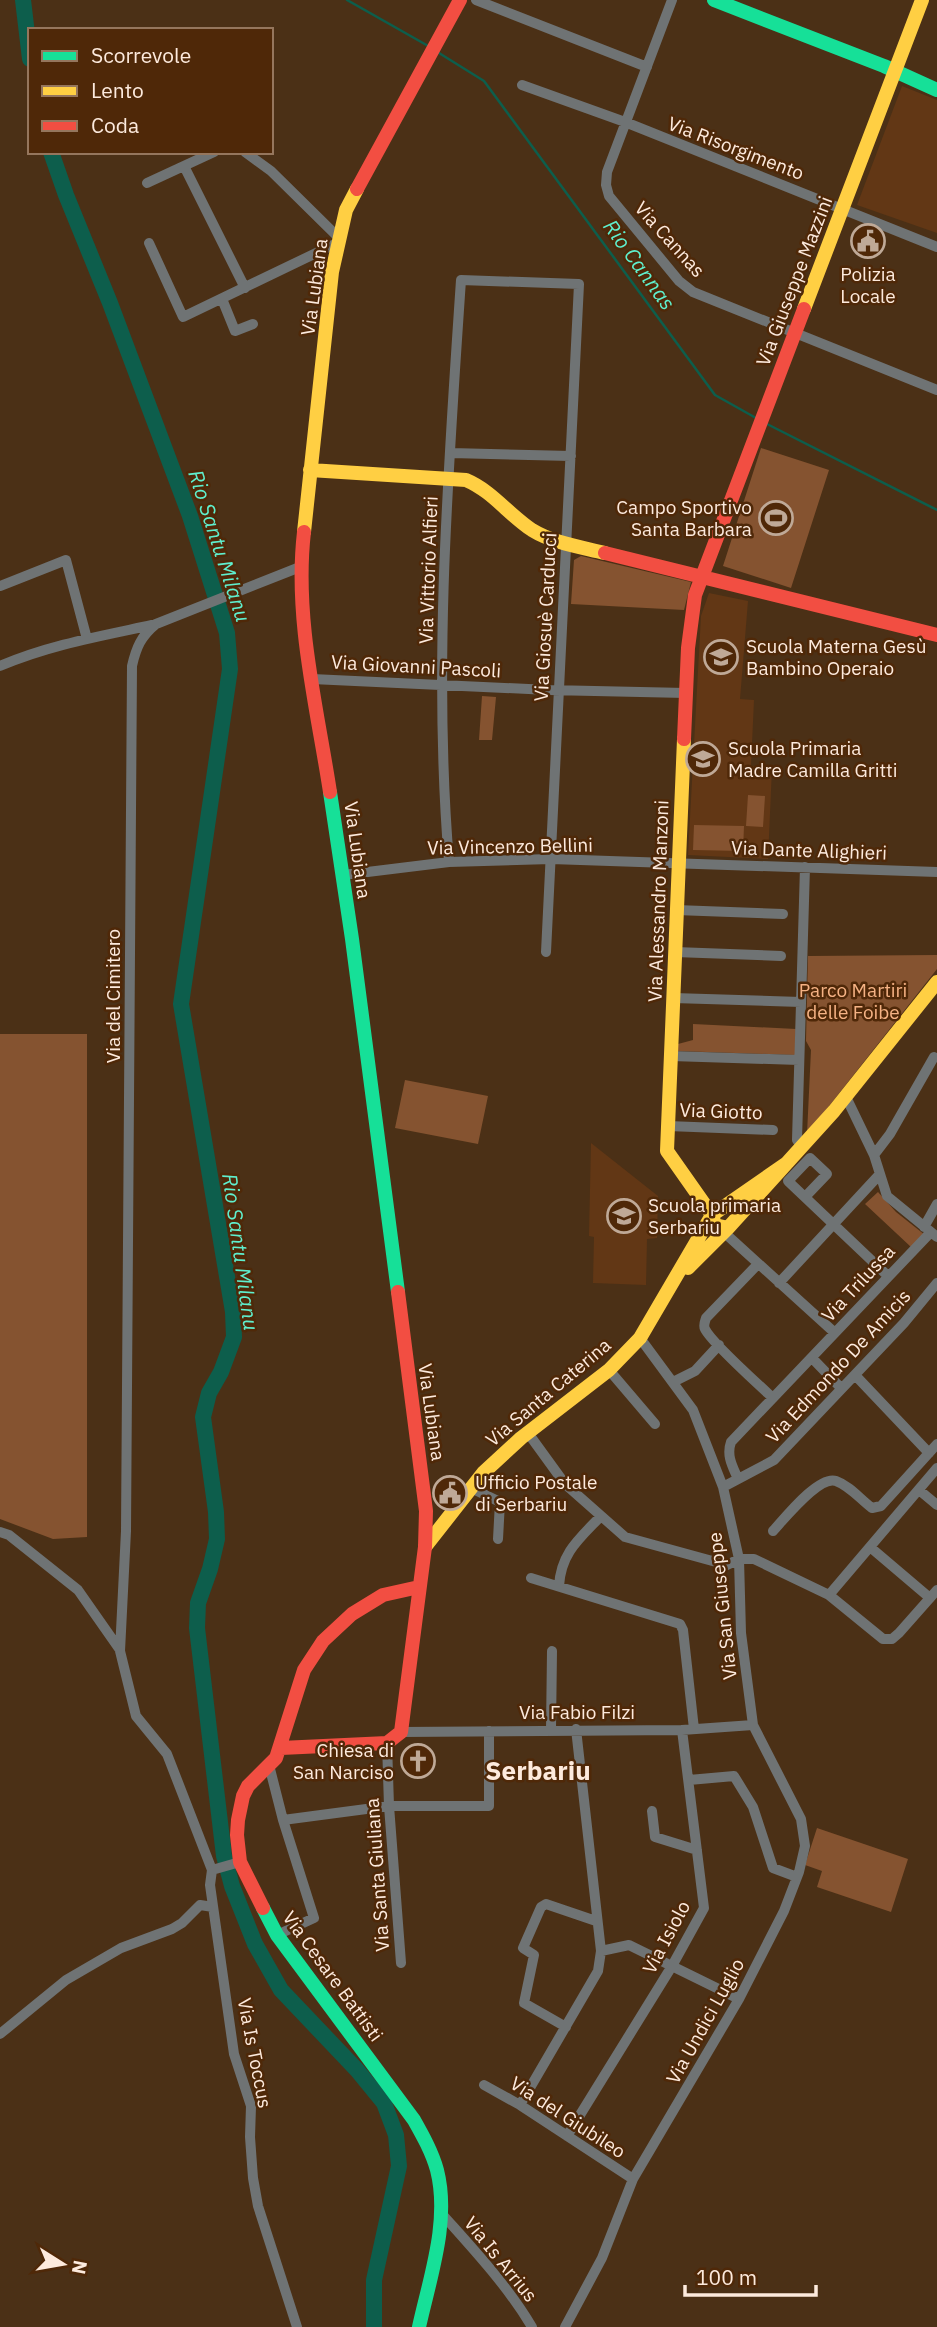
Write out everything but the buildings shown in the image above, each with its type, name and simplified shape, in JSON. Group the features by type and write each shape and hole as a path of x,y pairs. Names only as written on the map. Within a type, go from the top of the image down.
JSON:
{"street":[{"name":"Via Lubiana","path":"401,1732 425,1547 426,1511 343,875 304,624 300,567 332,272 346,210 460,0"},
{"path":"476,0 646,67"},
{"name":"Via Cannas","path":"673,0 607,172 606,186 609,196 679,281 694,292 937,390"},
{"path":"714,0 937,90"},
{"name":"Via Giuseppe Mazzini","path":"704,576 922,0"},
{"name":"Via Risorgimento","path":"522,85 625,122 937,247"},
{"path":"148,183 210,154"},
{"path":"149,243 183,317 339,241 271,171 248,154"},
{"path":"184,166 245,288"},
{"name":"Via Giosuè Carducci","path":"461,280 579,284 546,952"},
{"name":"Via Vittorio Alfieri","path":"449,862 441,685 449,478 461,280"},
{"path":"222,299 235,331 253,324"},
{"path":"451,453 571,456"},
{"path":"310,470 466,480 482,487 532,530 566,544 937,635"},
{"path":"0,586 66,560 87,639"},
{"path":"0,666 26,655 156,624 300,567"},
{"name":"Via Alessandro Manzoni","path":"704,576 695,595 691,615 667,1151 712,1215"},
{"name":"Via del Cimitero","path":"120,1651 126,1531 132,666 140,641 156,624"},
{"name":"Via Giovanni Pascoli","path":"312,679 559,691 686,693"},
{"name":"Via Vincenzo Bellini","path":"343,875 449,862 551,859 679,864"},
{"name":"Via Dante Alighieri","path":"679,864 937,872"},
{"path":"801,1146 797,1140 805,867"},
{"path":"676,910 783,914"},
{"path":"675,952 781,956"},
{"name":"Via Santa Caterina","path":"673,1283 728,1232 846,1097 937,982"},
{"path":"673,998 801,1002"},
{"path":"671,1056 799,1060"},
{"path":"874,1154 890,1134 934,1057"},
{"path":"846,1097 874,1154 887,1196 930,1232"},
{"name":"Via Giotto","path":"668,1126 773,1130"},
{"name":"Via Santa Caterina","path":"425,1547 482,1473 609,1370 640,1338 653,1310 673,1283 712,1215 787,1163"},
{"path":"779,1283 880,1174"},
{"path":"805,1197 888,1276"},
{"name":"Via Trilussa","path":"738,1479 729,1459 728,1449 731,1442 930,1232 937,1204"},
{"path":"712,1215 715,1226 728,1232 758,1264 835,1334"},
{"path":"758,1264 706,1318 705,1330 773,1398"},
{"name":"Via Edmondo De Amicis","path":"723,1487 774,1460 904,1323 937,1283"},
{"name":"Via San Giuseppe","path":"640,1338 693,1410 723,1487 738,1559 741,1633 753,1725"},
{"path":"673,1382 695,1371 719,1345"},
{"path":"812,1358 841,1388"},
{"path":"609,1370 655,1424"},
{"path":"855,1374 929,1453"},
{"path":"528,1433 565,1484 625,1537 727,1565 738,1559 754,1559 829,1595 883,1639 892,1639 934,1594 870,1547"},
{"path":"773,1531 819,1484 830,1480 841,1484 872,1508 881,1506 937,1444"},
{"path":"829,1595 937,1468"},
{"path":"471,1488 500,1502 498,1539"},
{"path":"919,1490 937,1505"},
{"path":"559,1586 562,1563 569,1551 601,1516"},
{"path":"426,1525 442,1525"},
{"path":"0,1532 9,1535 78,1590 120,1651 136,1716 167,1754 214,1869 237,1863"},
{"path":"531,1578 680,1624 683,1630 694,1729"},
{"name":"Via Cesare Battisti","path":"419,1587 383,1595 352,1614 323,1641 304,1670 281,1748 248,1786 243,1796 238,1820 237,1863 277,1935 425,2136 441,2182 442,2214 419,2327"},
{"path":"551,1651 551,1730"},
{"name":"Via Fabio Filzi","path":"401,1732 682,1730 753,1725"},
{"name":"Via Undici Luglio","path":"569,2326 602,2258 633,2179 739,1999 784,1911 797,1877 805,1846 801,1819 753,1725"},
{"path":"520,2105 598,1971 601,1951 576,1729"},
{"name":"Via Isiolo","path":"567,2136 672,1966 704,1908 682,1730"},
{"path":"283,1819 389,1807 489,1806 489,1731"},
{"path":"281,1748 387,1743 401,1732"},
{"name":"Via Santa Giuliana","path":"387,1743 401,1963"},
{"path":"269,1765 314,1918 277,1935"},
{"path":"689,1780 734,1776 752,1807 773,1868 797,1877"},
{"path":"652,1811 655,1837 697,1850"},
{"name":"Via Is Toccus","path":"214,1869 210,1885 234,2054 251,2106 250,2137 257,2197 297,2327"},
{"path":"566,2027 524,2003 534,1955 523,1948 541,1907 547,1904 596,1921"},
{"path":"0,2034 66,1980 105,1956 172,1929 200,1905 213,1907"},
{"path":"601,1951 629,1945 739,1999"},
{"name":"Via del Giubileo","path":"484,2085 520,2105 633,2179"},
{"name":"Via Is Arrius","path":"442,2214 493,2272 532,2327"}],"shaded area":[{"path":"902,86 937,100 937,233 857,205"},
{"path":"709,593 748,601 740,699 754,700 751,766 772,768 768,859 688,855 701,616"},
{"name":"Scuola primaria Serbariu","path":"591,1143 658,1196 657,1238 647,1239 646,1285 593,1283 594,1237 589,1236"}],"green space":[{"name":"Campo Sportivo Santa Barbara","path":"761,448 829,470 791,588 723,566"},
{"path":"581,556 691,582 684,610 571,604 574,560"},
{"path":"482,696 496,697 492,740 479,740"},
{"path":"748,795 765,796 763,827 746,826"},
{"path":"694,825 744,826 743,851 693,850"},
{"name":"Parco Martiri delle Foibe","path":"937,955 937,969 807,1134 811,1050 806,1041 808,956"},
{"path":"693,1024 796,1029 795,1055 678,1051 678,1044 693,1040"},
{"path":"0,1034 87,1034 87,1537 53,1539 0,1519"},
{"path":"405,1080 488,1096 478,1144 395,1128"},
{"path":"878,1192 896,1212 925,1235 911,1247 865,1204"},
{"path":"817,1828 908,1859 891,1912 817,1887 822,1871 805,1865"}],"waterway":[{"name":"Rio Santu Milanu","path":"23,0 28,42"},
{"name":"Rio Cannas","path":"347,0 430,47"},
{"name":"Rio Cannas","path":"439,53 484,81 715,395 756,418"},
{"name":"Rio Santu Milanu","path":"52,154 190,516 227,633 230,669 181,1004 233,1312 234,1337 221,1372 209,1393 203,1417 217,1539 198,1603 197,1628 224,1856 232,1886 255,1944 281,1990 357,2070 384,2103 396,2135 399,2166 374,2280 374,2327"},
{"name":"Rio Cannas","path":"765,423 937,510"}],"traffic: fast":[{"path":"714,0 884,66 937,90"},
{"path":"330,792 398,1292"},
{"path":"263,1908 277,1935 414,2120 433,2157 440,2189 440,2229 419,2327"}],"traffic: slow":[{"path":"804,309 922,0"},
{"path":"304,532 332,272 346,210 357,189"},
{"path":"310,470 466,480 484,490 532,530 567,544 605,553"},
{"path":"684,739 667,1151 712,1215 715,1225 728,1228"},
{"path":"688,1268 834,1111 937,982"},
{"path":"425,1547 483,1473 521,1438 609,1370 640,1338 712,1215 787,1163"}],"traffic: jam":[{"path":"357,189 460,0"},
{"path":"684,739 688,648 695,595 804,309"},
{"path":"304,532 304,630 330,792"},
{"path":"605,553 937,635"},
{"path":"281,1748 387,1743 401,1732 425,1547 426,1511 398,1292"},
{"path":"263,1908 240,1862 238,1820 248,1786 276,1758 304,1670 323,1641 352,1614 383,1595 419,1587"}],"place":[{"name":"Polizia Locale","path":"868,241"},
{"name":"Campo Sportivo Santa Barbara","path":"776,518"},
{"name":"Scuola Materna Gesù Bambino Operaio","path":"721,657"},
{"name":"Scuola Primaria Madre Camilla Gritti","path":"703,759"},
{"name":"Scuola primaria Serbariu","path":"624,1216"},
{"name":"Ufficio Postale di Serbariu","path":"450,1493"},
{"name":"Chiesa di San Narciso","path":"418,1761"}],"district":[{"name":"Serbariu","path":"538,1771"}]}
